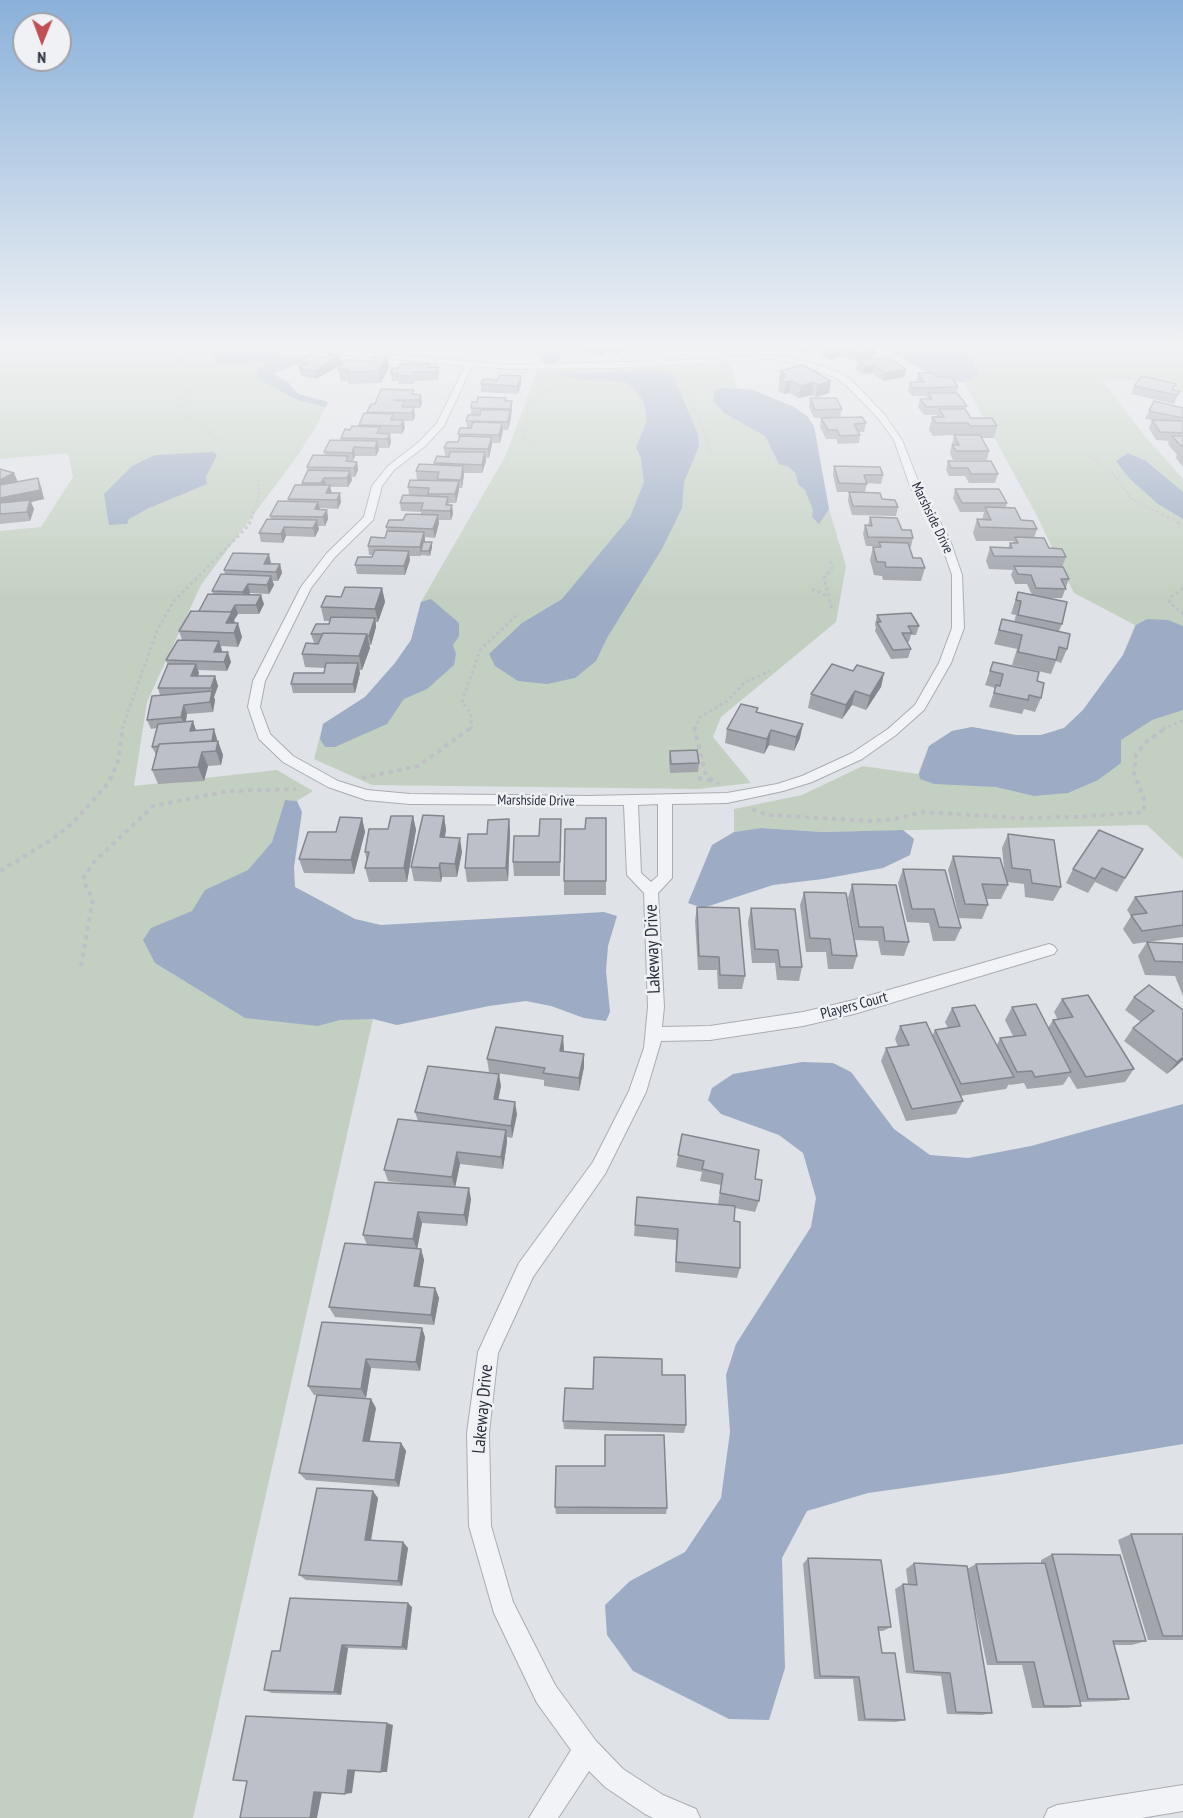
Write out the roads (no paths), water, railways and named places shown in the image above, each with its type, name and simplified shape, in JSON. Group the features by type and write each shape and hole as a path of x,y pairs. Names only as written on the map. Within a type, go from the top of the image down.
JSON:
{"street":[{"name":"Marshside Drive","path":"437,429 376,486 369,518 331,555 306,587 259,681 254,697 254,706 264,736 288,759 333,784 366,795 410,799 631,801 727,798 778,788 807,779 857,756 875,744 903,724 920,707 945,663 958,628 957,574 951,555 915,486 898,440 890,429"},
{"name":"Lakeway Drive","path":"651,891 665,878 665,800"},
{"name":"Lakeway Drive","path":"631,801 634,875 651,891 656,996 652,1048 637,1092 599,1168 526,1270 488,1352 478,1433 480,1526 502,1605 546,1694 587,1750 614,1778 654,1805 687,1818"},
{"name":"Players Court","path":"653,1034 710,1033 803,1019 854,1007 1049,950"},
{"path":"542,1818 587,1750"},
{"path":"1057,1818 1183,1798"}],"water":[{"path":"644,429 696,429 698,434 699,446 684,482 682,508 663,547 607,638 596,661 575,678 547,684 518,681 495,666 489,654 522,623 562,599 630,517 644,482 641,458 636,447"},
{"path":"752,429 815,429 829,509 819,524 812,517 813,510 805,490 798,484 796,474 789,467 779,464 765,436"},
{"path":"213,452 217,455 206,477 207,484 149,508 129,519 127,524 109,525 104,494 132,466 155,455"},
{"path":"1128,453 1146,461 1183,492 1183,519 1158,504 1129,478 1116,461"},
{"path":"431,599 459,623 459,636 453,645 456,654 454,665 427,689 404,699 387,724 335,747 325,747 320,739 323,724 365,697 395,663 411,640 421,602"},
{"path":"1147,619 1168,620 1183,626 1183,710 1152,720 1121,740 1121,763 1098,780 1068,793 1034,796 996,787 934,784 920,779 919,774 929,746 952,731 972,727 1016,735 1041,735 1064,728 1083,710 1123,655 1136,625"},
{"path":"285,800 297,801 302,812 294,867 295,887 355,919 381,925 604,912 617,916 608,946 606,971 610,1012 606,1021 584,1018 551,1006 526,1001 489,1006 397,1025 373,1019 340,1020 318,1026 245,1018 155,963 143,940 151,928 192,911 205,890 248,870 272,842"},
{"path":"761,828 823,832 903,830 914,839 910,855 883,868 773,885 703,908 688,903 712,845 734,832"},
{"path":"802,1062 833,1063 851,1072 894,1129 930,1155 968,1158 1031,1146 1183,1104 1183,1444 1003,1474 868,1493 807,1511 782,1558 785,1668 769,1720 729,1719 633,1671 607,1635 605,1605 630,1581 685,1552 721,1498 730,1432 726,1375 736,1344 811,1227 816,1198 803,1153 779,1135 721,1114 708,1100 712,1088 733,1074"}]}
